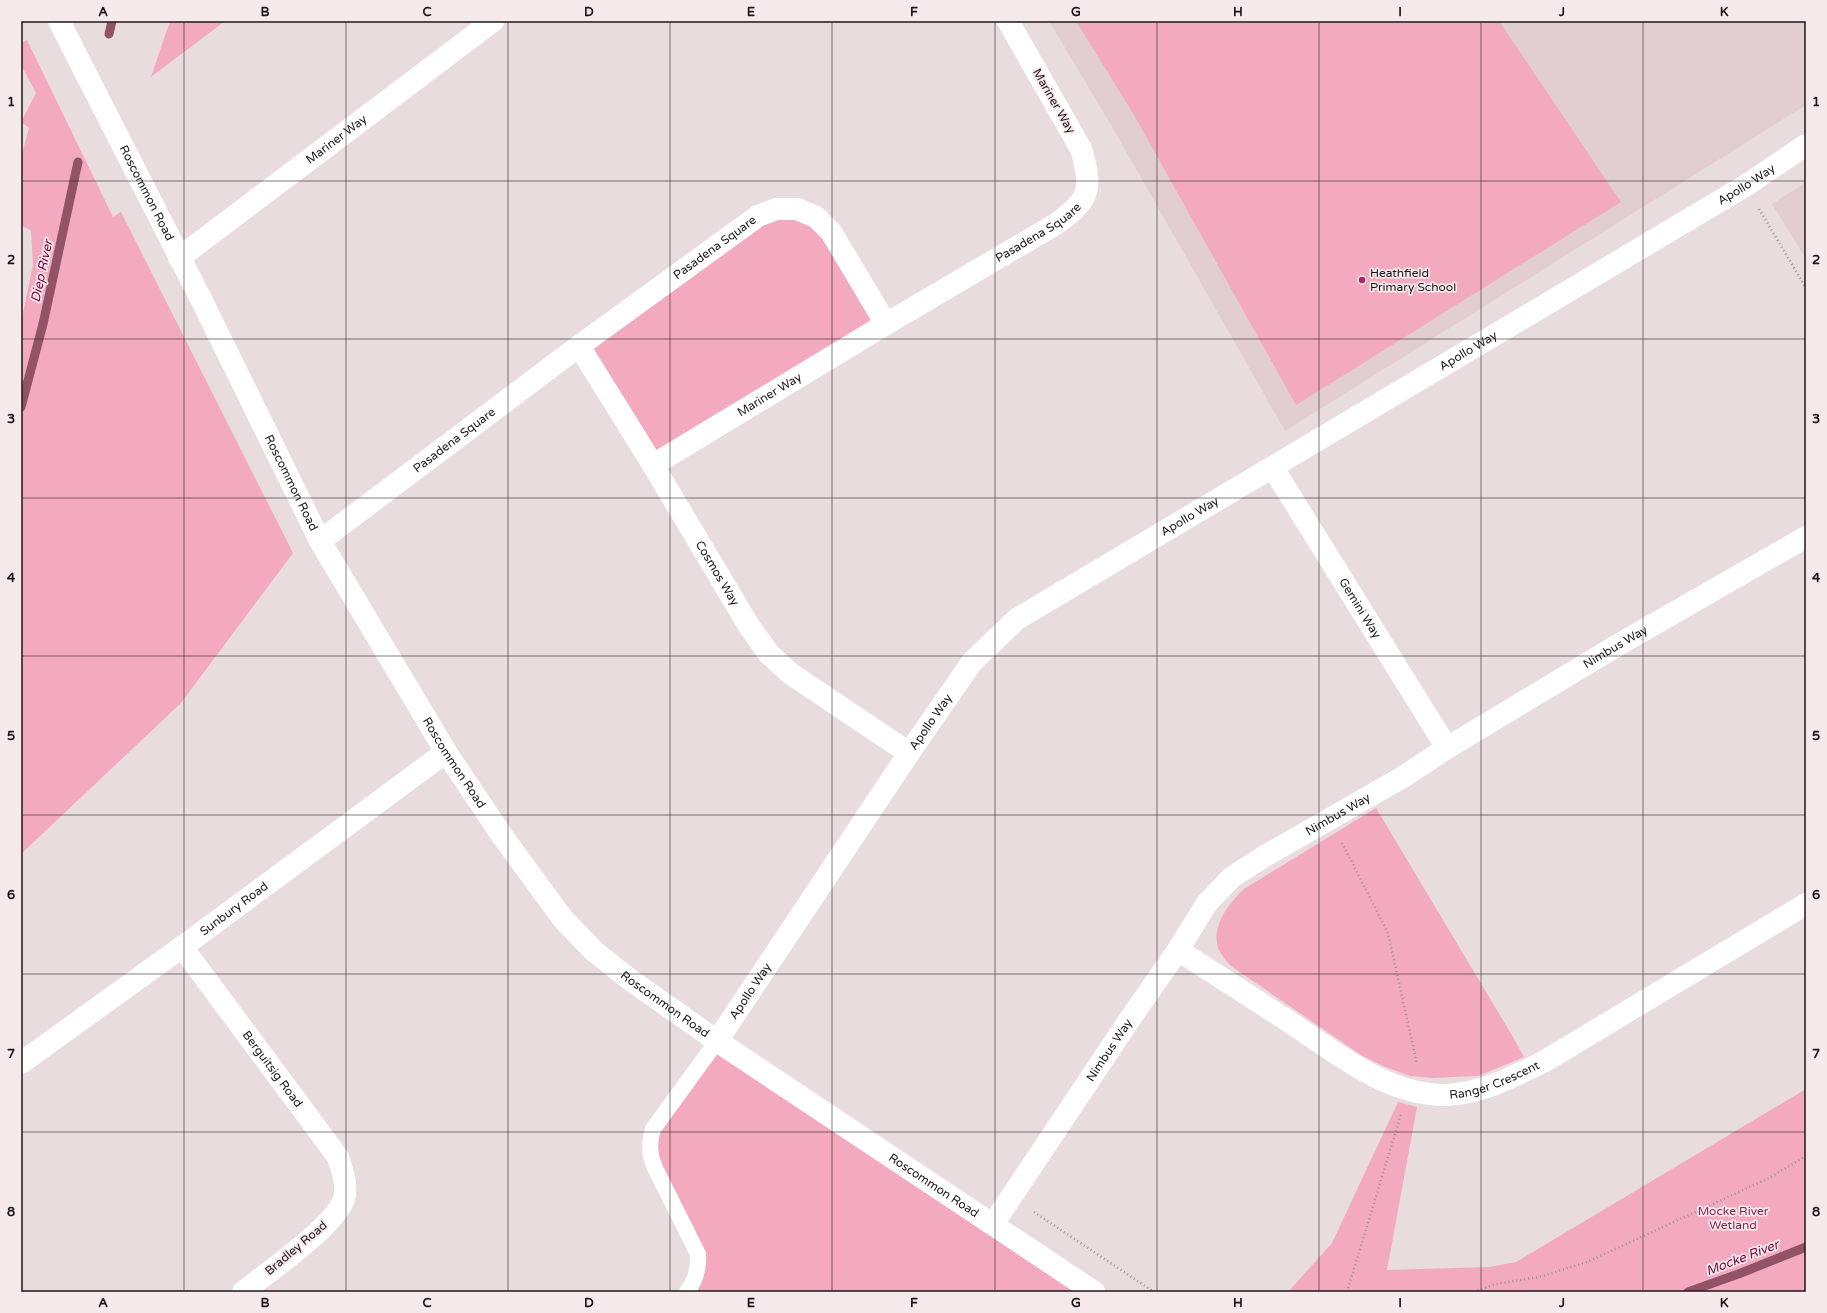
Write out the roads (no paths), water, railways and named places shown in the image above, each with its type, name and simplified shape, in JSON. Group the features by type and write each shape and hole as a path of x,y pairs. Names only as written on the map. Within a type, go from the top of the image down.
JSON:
{"street":[{"name":"Roscommon Road","path":"59,21 320,541 446,752 530,874 563,919 594,952 628,979 717,1041 1094,1292"},
{"name":"Mariner Way","path":"179,258 493,21"},
{"name":"Mariner Way","path":"1008,21 1081,149 1087,170 1088,186"},
{"name":"Apollo Way","path":"717,1041 909,753 972,662 1017,619 1746,186 1806,145"},
{"name":"Pasadena Square","path":"320,541 579,346 758,216 776,209 797,209 816,217 831,232 886,324 1056,224 1075,211 1083,201 1088,186"},
{"name":"Mariner Way","path":"653,465 886,324"},
{"name":"Cosmos Way","path":"579,346 653,465 749,626 769,654 791,674 909,753"},
{"name":"Gemini Way","path":"1273,468 1447,748"},
{"name":"Nimbus Way","path":"993,1224 1178,950 1207,903 1232,877 1265,856 1403,777 1447,748 1618,645 1806,537"},
{"name":"Sunbury Road","path":"21,1063 182,947 446,752"},
{"name":"Ranger Crescent","path":"1178,950 1358,1067 1391,1084 1416,1091 1445,1094 1468,1093 1504,1081 1545,1061 1806,904"},
{"name":"Berguitsig Road","path":"182,947 338,1157 345,1183 344,1199"},
{"name":"Bradley Road","path":"243,1292 321,1230 333,1216 344,1199"}],"lane":[{"path":"687,1292 696,1276 699,1265 698,1254 654,1168 650,1156 649,1142 653,1129 717,1041"}],"waterway":[{"name":"Diep River","path":"109,34 112,21"},
{"name":"Diep River","path":"21,407 43,324 78,162"},
{"name":"Mocke River","path":"1688,1292 1806,1247"}],"place":[{"name":"Heathfield Primary School","path":"1362,280"}],"park label":[{"name":"Mocke River Wetland","path":"1733,1218"}]}
